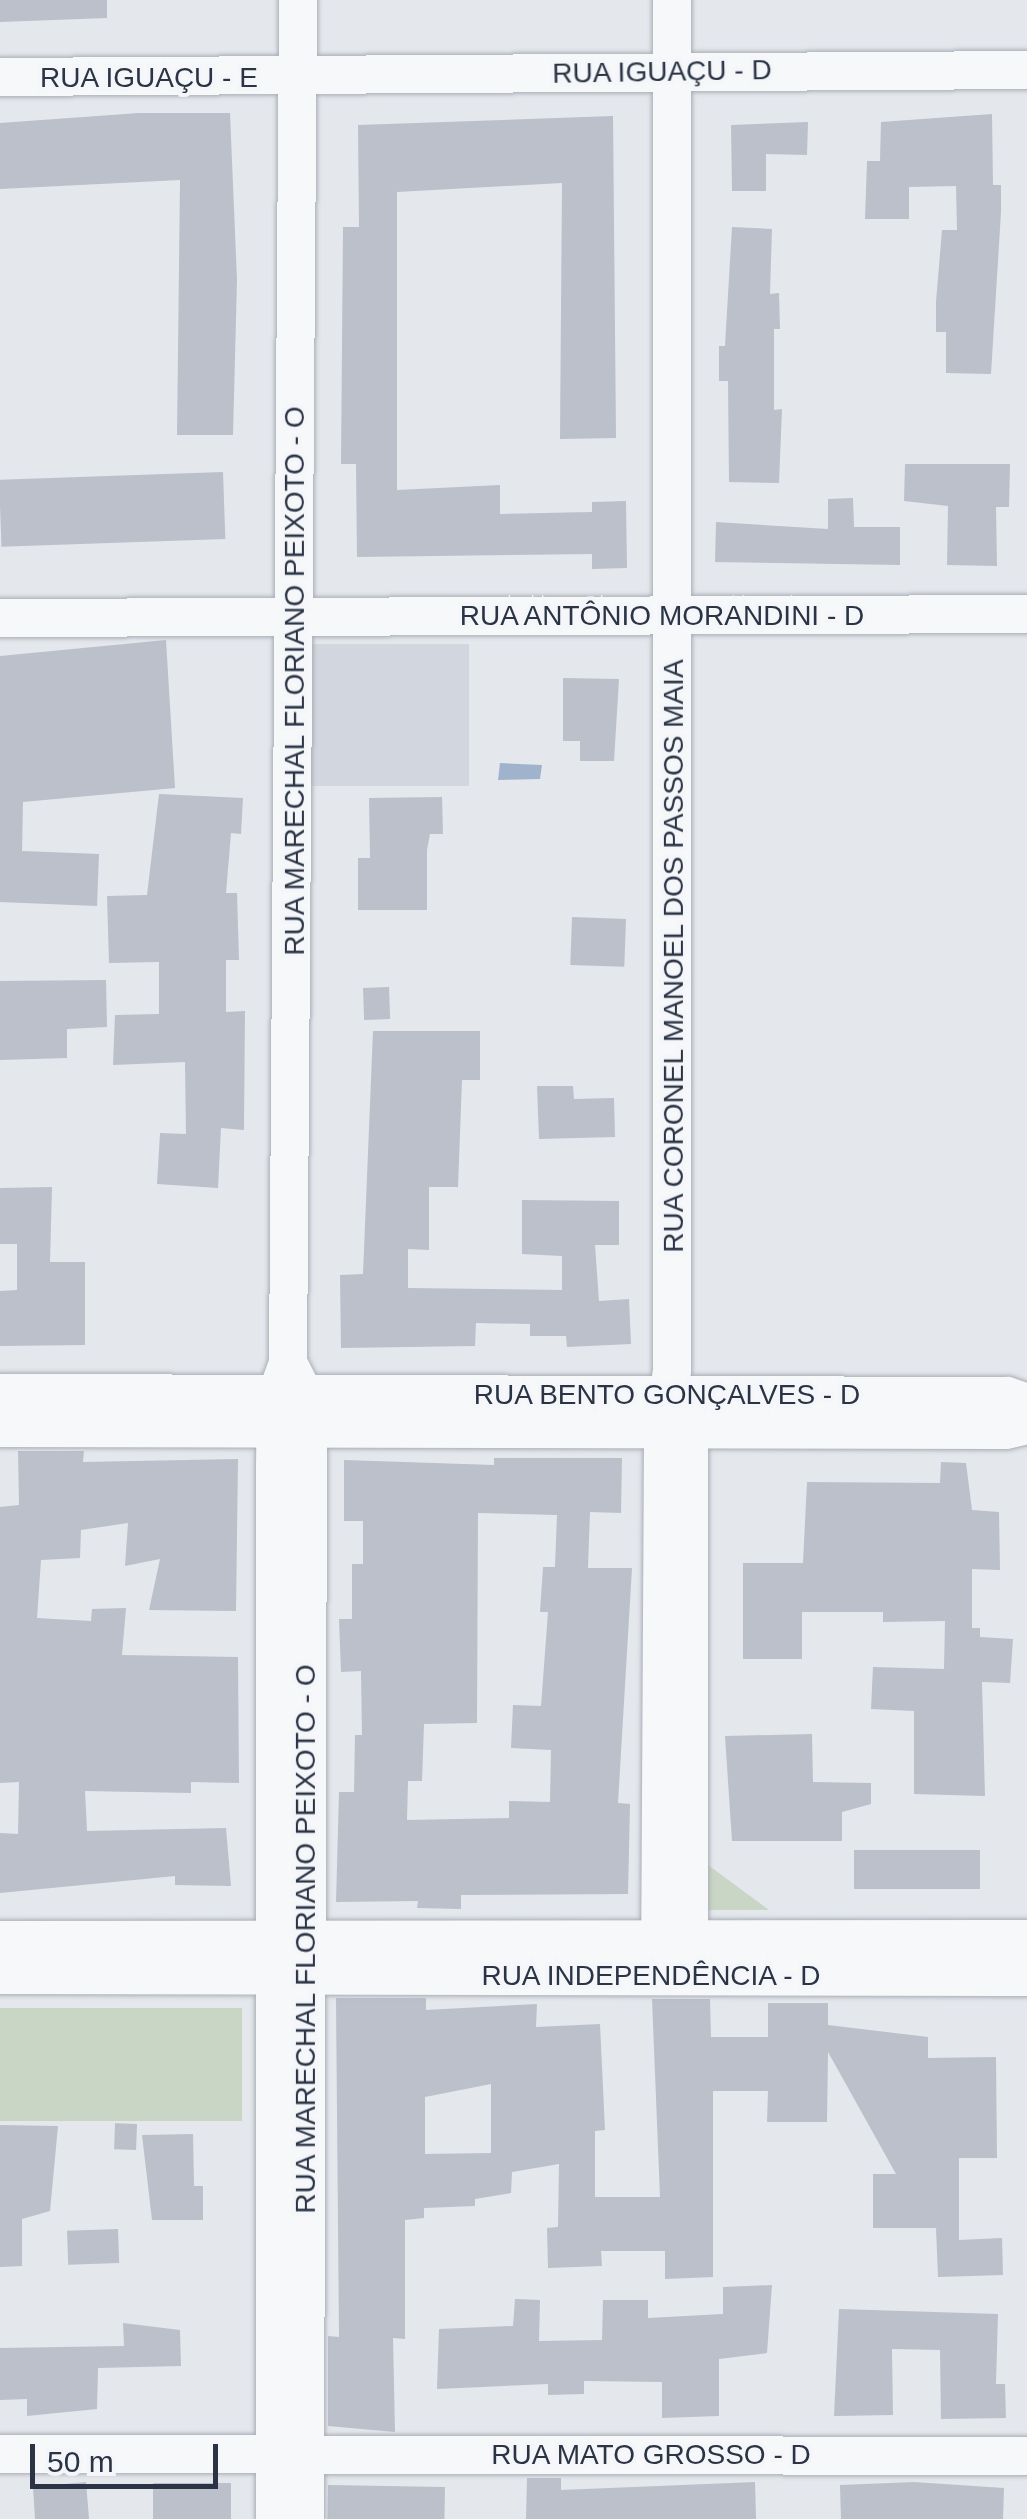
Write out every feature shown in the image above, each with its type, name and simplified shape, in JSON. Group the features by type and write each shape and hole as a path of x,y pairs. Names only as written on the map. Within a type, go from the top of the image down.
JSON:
{"street":[{"name":"RUA MARECHAL FLORIANO PEIXOTO - O","path":"275,2519 290,2454 290,1402 298,0"},
{"name":"RUA CORONEL MANOEL DOS PASSOS MAIA","path":"672,0 676,617 675,1958"},
{"name":"RUA IGUAÇU - D","path":"298,79 672,70 1027,70"},
{"name":"RUA IGUAÇU - E","path":"0,76 298,79"},
{"name":"RUA ANTÔNIO MORANDINI - D","path":"0,618 1027,614"},
{"path":"0,1392 290,1402"},
{"name":"RUA BENTO GONÇALVES - D","path":"836,1413 1007,1396 1027,1404"},
{"name":"RUA BENTO GONÇALVES - D","path":"290,1402 531,1412 675,1405 1027,1425"},
{"path":"0,1428 290,1402"},
{"path":"0,1940 291,1958"},
{"path":"1027,1941 1027,1976"},
{"name":"RUA INDEPENDÊNCIA - D","path":"291,1958 882,1958 1027,1941"},
{"path":"0,1975 291,1958"},
{"name":"RUA INDEPENDÊNCIA - D","path":"882,1958 1027,1976"},
{"name":"RUA MATO GROSSO - D","path":"0,2454 1027,2456"},
{"name":"RUA MARECHAL FLORIANO PEIXOTO - O","path":"290,2454 306,2519"}],"shaded area":[{"path":"306,644 469,644 469,786 306,786"}],"green space":[{"path":"708,1865 769,1910 707,1910"},
{"path":"0,2008 242,2008 242,2121 0,2121"}],"water":[{"path":"500,763 542,765 540,779 498,780"}],"building":[{"path":"0,0 107,0 107,18 0,22"},
{"path":"139,113 230,113 237,280 233,435 177,435 180,180 0,189 0,123"},
{"path":"992,114 993,185 1001,185 1001,212 991,374 946,373 946,332 936,332 936,302 942,230 957,230 956,186 909,187 909,219 865,219 867,161 880,161 881,122"},
{"path":"613,116 616,438 560,439 562,183 397,192 397,490 500,485 500,514 592,512 592,502 626,501 627,568 592,569 592,554 357,557 356,464 341,464 343,227 359,227 358,125"},
{"path":"808,122 807,155 766,154 766,191 732,191 731,125"},
{"path":"732,227 772,229 770,294 779,293 780,329 774,329 774,410 782,409 779,483 729,482 728,381 719,381 719,346 725,346"},
{"path":"905,464 1010,464 1009,507 996,507 997,566 947,565 948,506 904,501"},
{"path":"223,472 225,539 1,547 0,480"},
{"path":"853,498 854,527 900,527 900,565 715,562 716,522 828,529 828,499"},
{"path":"166,640 175,788 23,802 22,851 99,854 97,906 0,902 0,656"},
{"path":"563,678 619,679 614,761 580,761 580,741 563,741"},
{"path":"159,794 243,798 241,834 231,833 226,893 237,893 239,960 226,960 226,1012 245,1011 244,1130 221,1128 218,1188 157,1184 160,1133 186,1134 185,1062 113,1065 115,1015 159,1014 159,962 109,963 107,896 147,895"},
{"path":"442,797 443,834 430,834 427,850 427,910 358,910 358,858 370,858 369,798"},
{"path":"572,917 626,919 624,967 570,965"},
{"path":"106,980 107,1027 67,1029 67,1058 0,1060 0,981"},
{"path":"389,987 390,1019 364,1020 363,988"},
{"path":"373,1031 480,1031 480,1080 462,1080 458,1187 429,1187 429,1250 408,1249 408,1288 562,1290 562,1256 522,1254 522,1200 619,1201 619,1245 595,1245 599,1301 629,1299 631,1344 567,1347 566,1336 530,1336 530,1324 476,1323 475,1346 341,1348 340,1275 363,1274"},
{"path":"537,1086 573,1086 574,1099 614,1098 615,1137 539,1139"},
{"path":"52,1187 50,1262 85,1262 85,1345 0,1346 0,1291 17,1290 17,1244 0,1244 0,1188"},
{"path":"18,1451 84,1451 83,1462 238,1459 236,1611 149,1610 160,1559 125,1566 128,1523 81,1530 80,1558 41,1560 37,1618 91,1621 92,1609 126,1608 122,1655 238,1657 239,1783 191,1782 191,1793 85,1791 87,1831 226,1828 231,1886 175,1885 175,1876 0,1893 0,1833 18,1834 19,1782 0,1783 0,1507 19,1505"},
{"path":"494,1458 622,1458 621,1513 590,1512 588,1568 632,1568 618,1803 630,1804 628,1894 461,1895 461,1909 417,1908 418,1901 336,1902 339,1792 354,1792 355,1735 362,1735 361,1671 341,1672 339,1619 352,1619 352,1564 363,1564 363,1521 344,1521 344,1460 494,1465","holes":["478,1513 557,1515 555,1567 543,1567 540,1612 548,1612 541,1706 513,1705 511,1748 551,1750 550,1802 509,1801 509,1818 407,1820 408,1781 422,1781 424,1724 477,1723"]},
{"path":"941,1462 966,1463 972,1510 999,1512 1000,1570 972,1569 972,1628 980,1628 980,1637 1013,1639 1010,1683 982,1682 985,1796 914,1794 914,1711 871,1709 873,1667 944,1669 945,1621 883,1622 883,1612 802,1612 802,1659 743,1659 743,1563 803,1563 807,1482 940,1483"},
{"path":"812,1734 813,1782 871,1783 871,1804 842,1812 842,1841 732,1841 725,1736"},
{"path":"854,1850 980,1850 980,1889 854,1889"},
{"path":"336,1998 426,1998 426,2010 537,2004 536,2027 600,2024 605,2130 595,2131 595,2197 660,2197 652,1999 710,1999 711,2037 768,2037 768,2003 828,2003 828,2025 928,2037 928,2058 996,2057 997,2158 959,2158 959,2240 1002,2238 1003,2275 938,2277 936,2228 873,2228 873,2174 896,2174 828,2052 827,2122 767,2122 768,2091 713,2091 713,2277 665,2279 665,2251 601,2251 602,2266 548,2268 547,2228 558,2227 559,2164 512,2172 511,2193 475,2199 475,2206 424,2208 424,2218 405,2220 405,2339 393,2338 395,2432 328,2426 328,2336 339,2337","holes":["491,2084 491,2153 425,2154 425,2097"]},
{"path":"115,2123 137,2124 136,2150 114,2149"},
{"path":"0,2125 58,2126 50,2211 22,2219 22,2266 0,2267"},
{"path":"193,2134 194,2186 203,2186 203,2220 152,2220 142,2135"},
{"path":"118,2229 119,2263 68,2265 67,2231"},
{"path":"772,2285 767,2353 719,2359 719,2416 662,2418 662,2382 584,2381 584,2394 548,2395 548,2384 437,2389 439,2329 513,2326 515,2299 540,2300 539,2341 602,2340 603,2300 648,2300 648,2318 723,2314 723,2287"},
{"path":"839,2309 998,2314 996,2384 1005,2384 1006,2418 941,2419 940,2350 892,2349 893,2415 834,2416"},
{"path":"123,2323 180,2330 181,2366 98,2368 97,2409 27,2416 27,2399 0,2400 0,2348 124,2346"},
{"path":"527,2478 561,2478 561,2490 755,2482 756,2519 526,2519"},
{"path":"86,2482 89,2519 35,2519 33,2487"},
{"path":"914,2482 1004,2488 1003,2519 841,2519 840,2485"},
{"path":"153,2483 231,2483 231,2519 153,2519"},
{"path":"328,2485 445,2487 444,2519 327,2519"}]}
